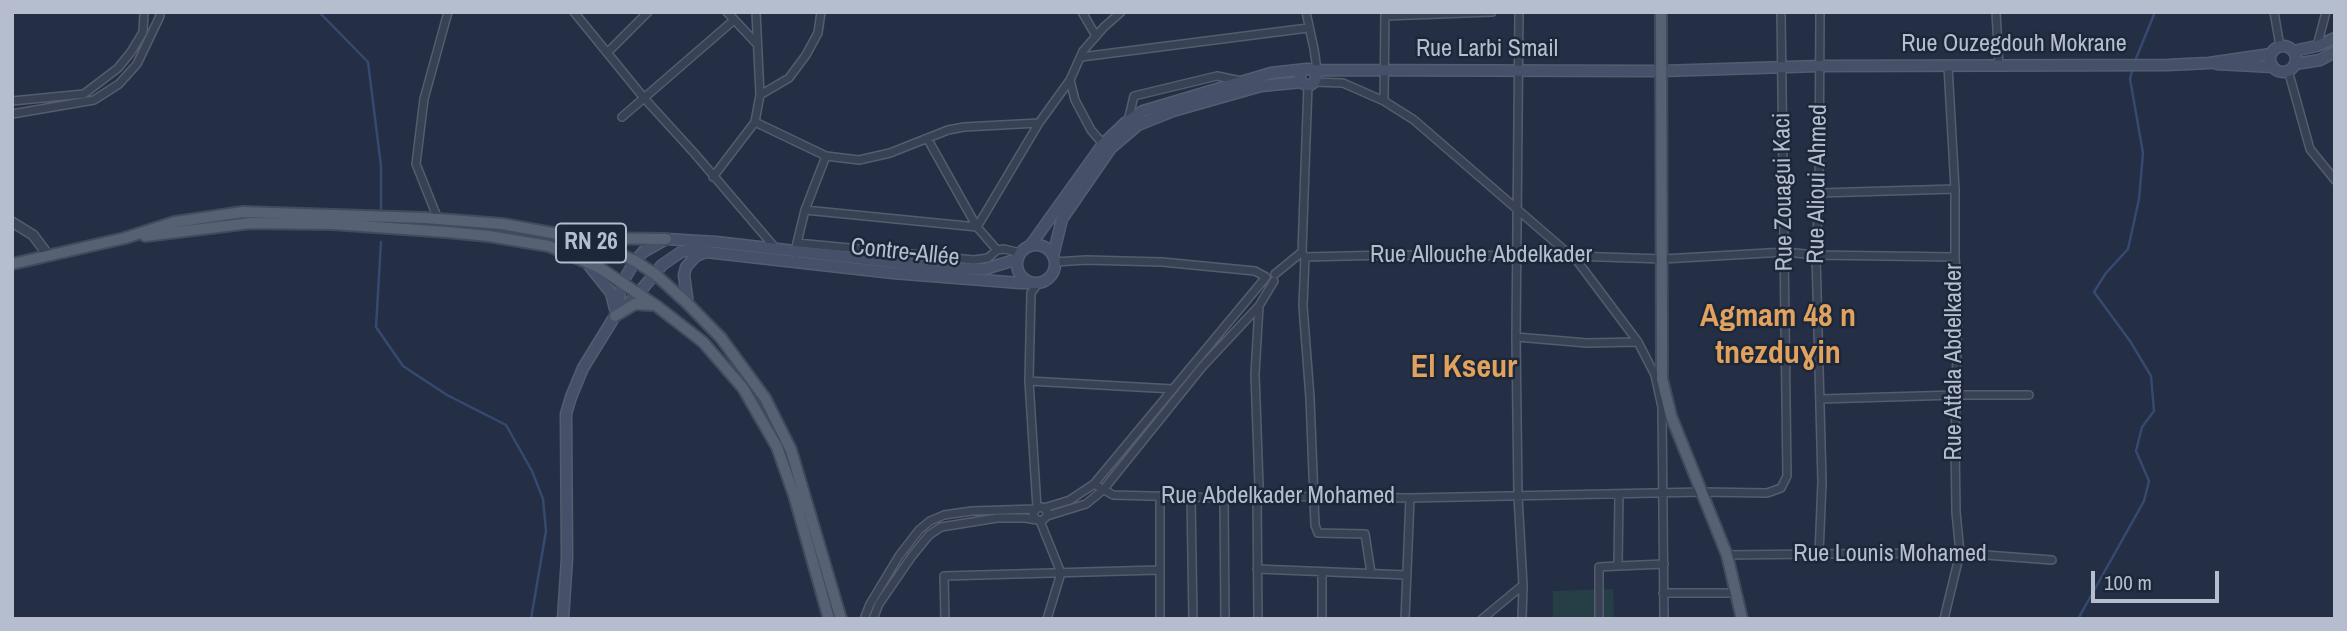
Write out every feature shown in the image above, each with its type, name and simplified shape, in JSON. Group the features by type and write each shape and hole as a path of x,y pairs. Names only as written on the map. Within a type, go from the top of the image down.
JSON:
{"main road":[{"path":"1661,12 1662,379 1671,416 1727,555 1742,619"},
{"path":"2293,51 2317,46 2335,37"},
{"path":"2292,67 2296,56 2288,47 2280,46 2271,54 2273,66 2280,71 2320,60 2335,52"},
{"name":"Rue Ouzegdouh Mokrane","path":"1781,68 2167,65 2209,63 2271,54"},
{"name":"Rue Ouzegdouh Mokrane","path":"2209,63 2273,66"},
{"name":"Rue Larbi Smail","path":"1311,76 1386,72 1781,68"},
{"path":"580,238 716,242 778,251 796,248 943,268 985,269 1020,256 1030,246 1103,144 1143,111 1271,73 1311,76"},
{"path":"655,274 662,265 681,252 690,250 893,273 1020,284 1037,282 1053,273 1062,219 1111,148 1138,125 1173,111 1261,86 1311,76"},
{"name":"RN 26","path":"12,264 125,238 175,222 243,212 314,213 502,224 580,238 635,261 655,274 721,338 765,398 783,433 798,474 841,619"},
{"name":"RN 26","path":"125,238 250,223 333,224 489,236 549,246 587,262 659,307 703,342 743,387 777,447 829,619"},
{"path":"635,261 643,252 666,239"},
{"path":"1030,246 1044,246 1054,259"},
{"path":"688,304 684,275 686,267 696,256 709,252"},
{"path":"1020,256 1021,275 1037,282"},
{"name":"RN 26","path":"622,283 635,261"},
{"path":"587,262 611,293 615,316"},
{"name":"RN 26","path":"638,294 655,274"},
{"path":"615,316 622,283"},
{"path":"563,619 567,558 566,414 583,368 615,316 638,294"},
{"path":"615,316 635,304 659,307"}],"street":[{"path":"12,101 85,94 118,68 131,52 143,33 144,12"},
{"path":"12,114 94,100 119,84 137,64 160,16 159,12"},
{"path":"438,219 416,164 424,99 448,12"},
{"path":"574,12 644,98 778,251"},
{"path":"608,52 648,12"},
{"path":"727,12 758,44"},
{"path":"713,177 755,122 760,95 756,12"},
{"path":"821,12 821,23"},
{"path":"760,95 789,78 806,55 829,12"},
{"path":"1082,12 1096,36"},
{"path":"977,227 1039,123 1070,80 1081,57 1096,36 1121,12"},
{"path":"1306,12 1311,76 1303,306 1315,525 1318,533 1365,534 1371,573"},
{"path":"1384,101 1385,14 1492,12"},
{"path":"1519,12 1516,337 1517,496 1522,619"},
{"name":"Rue Zouagui Kaci","path":"1619,495 1662,492 1767,493 1781,488 1787,476 1781,12"},
{"name":"Rue Alioui Ahmed","path":"1727,555 1819,554 1822,482 1816,255 1820,12"},
{"path":"1996,12 1998,66"},
{"path":"2274,12 2280,46"},
{"path":"2317,46 2326,12"},
{"path":"622,117 734,20"},
{"path":"1081,57 1308,28"},
{"name":"Rue Attala Abdelkader","path":"1944,619 1960,553 1956,512 1958,302 1948,66"},
{"path":"2292,67 2310,149 2335,180"},
{"path":"1127,122 1134,96 1217,76 1242,81"},
{"path":"1311,76 1343,83 1384,101 1414,120 1572,256 1638,342 1654,375 1662,407 1664,619"},
{"path":"1070,80 1075,100 1091,130 1103,144"},
{"path":"755,122 826,156 859,160 890,153 964,127 1039,123"},
{"path":"927,138 977,227 997,250"},
{"path":"796,248 805,209 826,156"},
{"path":"1819,193 1955,189"},
{"path":"805,209 977,227"},
{"path":"12,222 33,235 48,256"},
{"name":"Contre-Allée","path":"796,248 974,260 988,258 997,250 1004,249 1020,256"},
{"name":"Rue Allouche Abdelkader","path":"1303,254 1663,259 1785,253 1955,257"},
{"path":"864,619 899,556 919,530 930,521 944,515 972,511 1076,509 1103,490 1202,367 1259,306 1275,277 1303,254"},
{"path":"1054,259 1162,262 1255,271 1266,277"},
{"path":"1047,619 1061,573 1033,515 1070,500 1094,484 1269,272 1275,277"},
{"path":"1037,282 1031,293 1029,381 1041,510 1038,521"},
{"path":"1258,619 1256,496 1259,486 1255,374 1259,306"},
{"path":"1516,337 1587,343 1638,342"},
{"path":"1029,381 1173,389"},
{"path":"1819,399 2029,396"},
{"path":"1094,484 1103,490"},
{"name":"Rue Abdelkader Mohamed","path":"1103,490 1113,495 1224,498 1619,495"},
{"path":"1618,566 1619,495"},
{"path":"1160,496 1160,619"},
{"path":"1191,497 1193,619"},
{"path":"1224,498 1225,619"},
{"path":"1405,619 1410,498"},
{"path":"873,619 879,604 929,534 941,527 997,518 1025,517 1038,521"},
{"name":"Rue Lounis Mohamed","path":"1727,555 1960,553 2052,560"},
{"path":"1599,619 1599,567 1664,564"},
{"path":"1257,569 1407,575"},
{"path":"945,619 944,576 1158,570"},
{"path":"1322,572 1322,619"},
{"path":"1482,619 1522,585"},
{"path":"1663,593 1735,593"}],"green space":[{"path":"1613,589 1614,618 1553,619 1553,591"}],"waterway":[{"path":"319,12 368,62 381,166 381,210"},
{"path":"2135,61 2155,12"},
{"path":"2078,619 2144,501 2149,481 2136,451 2142,427 2154,411 2151,376 2130,341 2094,292 2106,273 2128,249 2139,199 2143,153 2130,79 2133,67"},
{"path":"381,242 376,327 403,366 447,395 506,425 532,471 543,499 546,531 531,619"}],"district":[{"name":"Agmam 48 n tnezduɣin","path":"1778,336"},
{"name":"El Kseur","path":"1464,368"}]}
